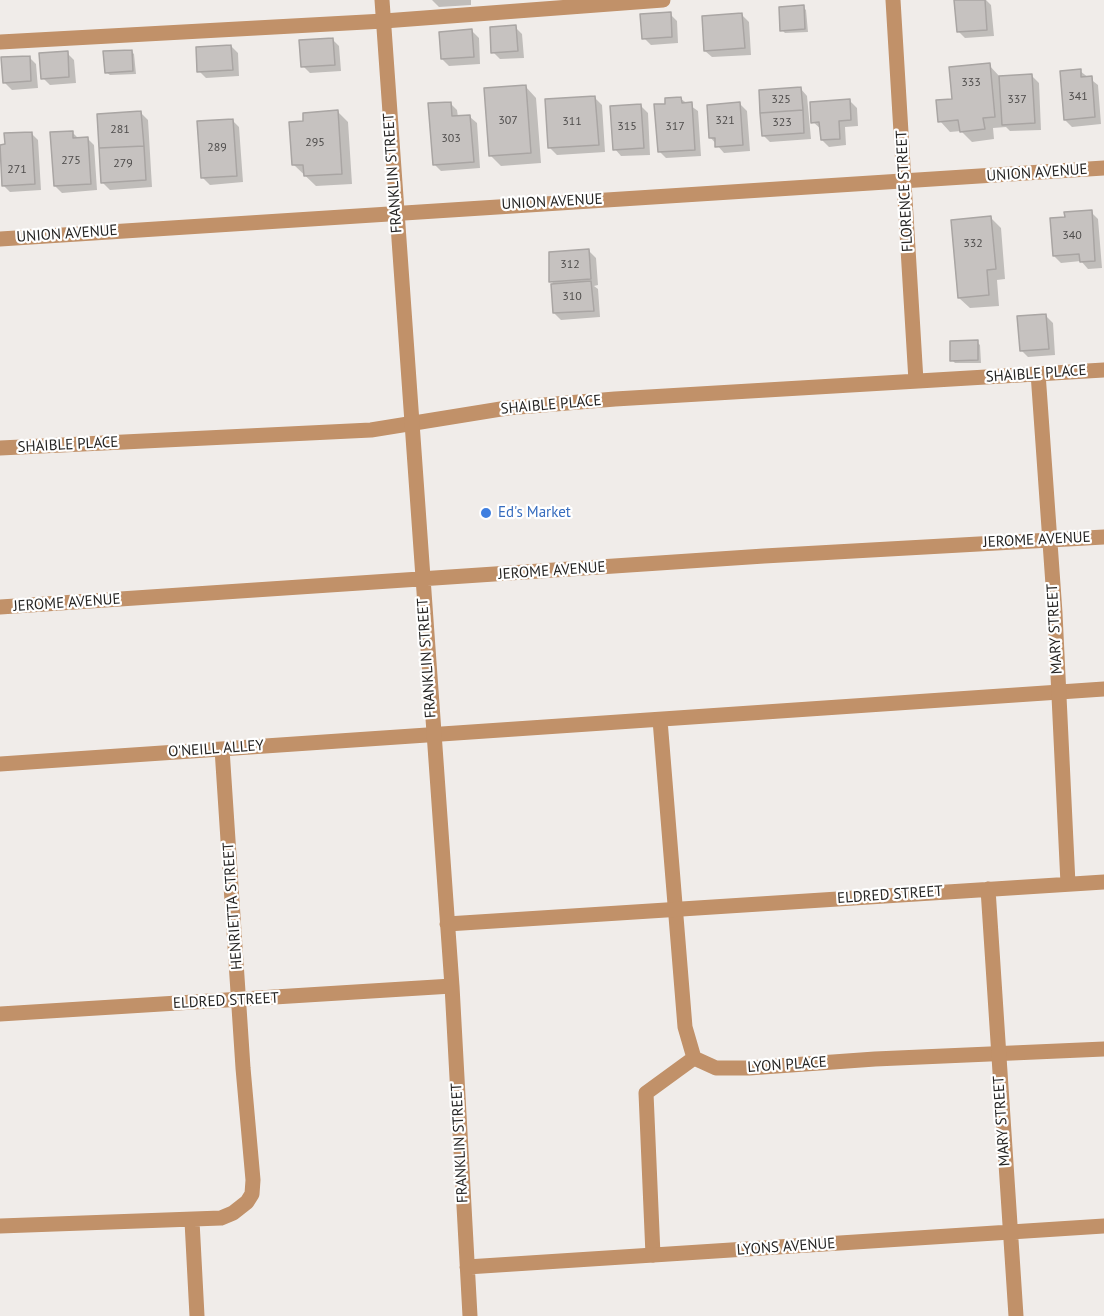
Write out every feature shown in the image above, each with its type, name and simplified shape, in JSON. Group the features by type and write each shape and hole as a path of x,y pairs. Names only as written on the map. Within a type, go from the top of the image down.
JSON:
{"street":[{"name":"FRANKLIN STREET","path":"382,0 432,735 452,986 470,1316"},
{"path":"0,42 384,21 663,0"},
{"name":"FLORENCE STREET","path":"894,0 916,381"},
{"name":"UNION AVENUE","path":"0,239 396,212 906,183 1104,168"},
{"name":"SHAIBLE PLACE","path":"0,448 371,430 507,408 1104,370"},
{"name":"MARY STREET","path":"1038,373 1050,540 1068,884"},
{"name":"JEROME AVENUE","path":"0,607 764,556 1104,537"},
{"name":"O'NEILL ALLEY","path":"0,764 1104,689"},
{"path":"653,1255 646,1094 694,1058 685,1027 660,720"},
{"name":"HENRIETTA STREET","path":"0,1226 192,1221 221,1218 233,1213 247,1202 252,1194 222,749"},
{"name":"ELDRED STREET","path":"447,924 1104,882"},
{"name":"MARY STREET","path":"988,889 1016,1316"},
{"name":"ELDRED STREET","path":"0,1014 452,986"},
{"name":"LYON PLACE","path":"694,1058 716,1068 749,1068 1104,1049"},
{"path":"192,1221 197,1316"},
{"name":"LYONS AVENUE","path":"467,1267 1104,1226"}],"building":[{"path":"954,0 985,0 987,30 957,32"},
{"path":"804,5 805,29 780,31 779,7"},
{"path":"671,12 672,37 642,39 640,14"},
{"path":"742,13 745,48 704,51 702,16"},
{"path":"516,25 518,51 491,53 490,27"},
{"path":"472,29 474,57 441,59 439,32"},
{"path":"333,38 335,65 301,67 299,40"},
{"path":"231,45 233,70 197,72 196,47"},
{"path":"132,50 133,71 105,73 103,51"},
{"path":"68,51 69,77 41,79 39,53"},
{"path":"30,56 31,81 3,83 1,57"},
{"path":"990,63 995,117 983,118 985,129 960,132 958,120 938,122 936,100 952,99 949,67"},
{"path":"1081,69 1081,77 1092,76 1095,117 1064,120 1060,71"},
{"path":"1032,74 1035,123 1002,125 999,76"},
{"path":"526,85 531,153 489,156 484,88"},
{"path":"801,87 803,110 760,113 759,90"},
{"path":"595,96 599,145 548,148 545,99"},
{"path":"681,97 682,103 692,102 695,150 658,152 654,104 665,104 665,98"},
{"path":"850,99 851,120 839,121 840,139 821,140 819,122 811,123 810,102"},
{"path":"451,102 452,116 470,115 474,162 433,165 428,103"},
{"path":"740,102 743,145 715,147 715,138 709,138 707,105"},
{"path":"641,104 644,148 613,150 610,106"},
{"path":"338,110 342,174 304,176 303,165 292,165 289,122 303,121 303,113"},
{"path":"803,110 804,133 762,136 760,113"},
{"path":"141,111 144,146 99,148 97,114"},
{"path":"233,119 237,176 201,178 197,121"},
{"path":"73,131 73,138 88,137 91,184 54,186 50,132"},
{"path":"32,132 35,184 2,186 0,145 5,144 4,133"},
{"path":"144,146 146,180 101,183 99,148"},
{"path":"1092,210 1095,261 1080,262 1079,254 1053,256 1050,218 1065,217 1064,212"},
{"path":"991,216 996,269 987,270 989,295 958,298 951,220"},
{"path":"589,249 591,279 549,282 549,252"},
{"path":"591,281 594,311 553,313 551,284"},
{"path":"1046,314 1049,349 1020,351 1017,316"},
{"path":"978,340 978,360 950,361 950,341"}],"place":[{"name":"Ed's Market","path":"486,513"}]}
